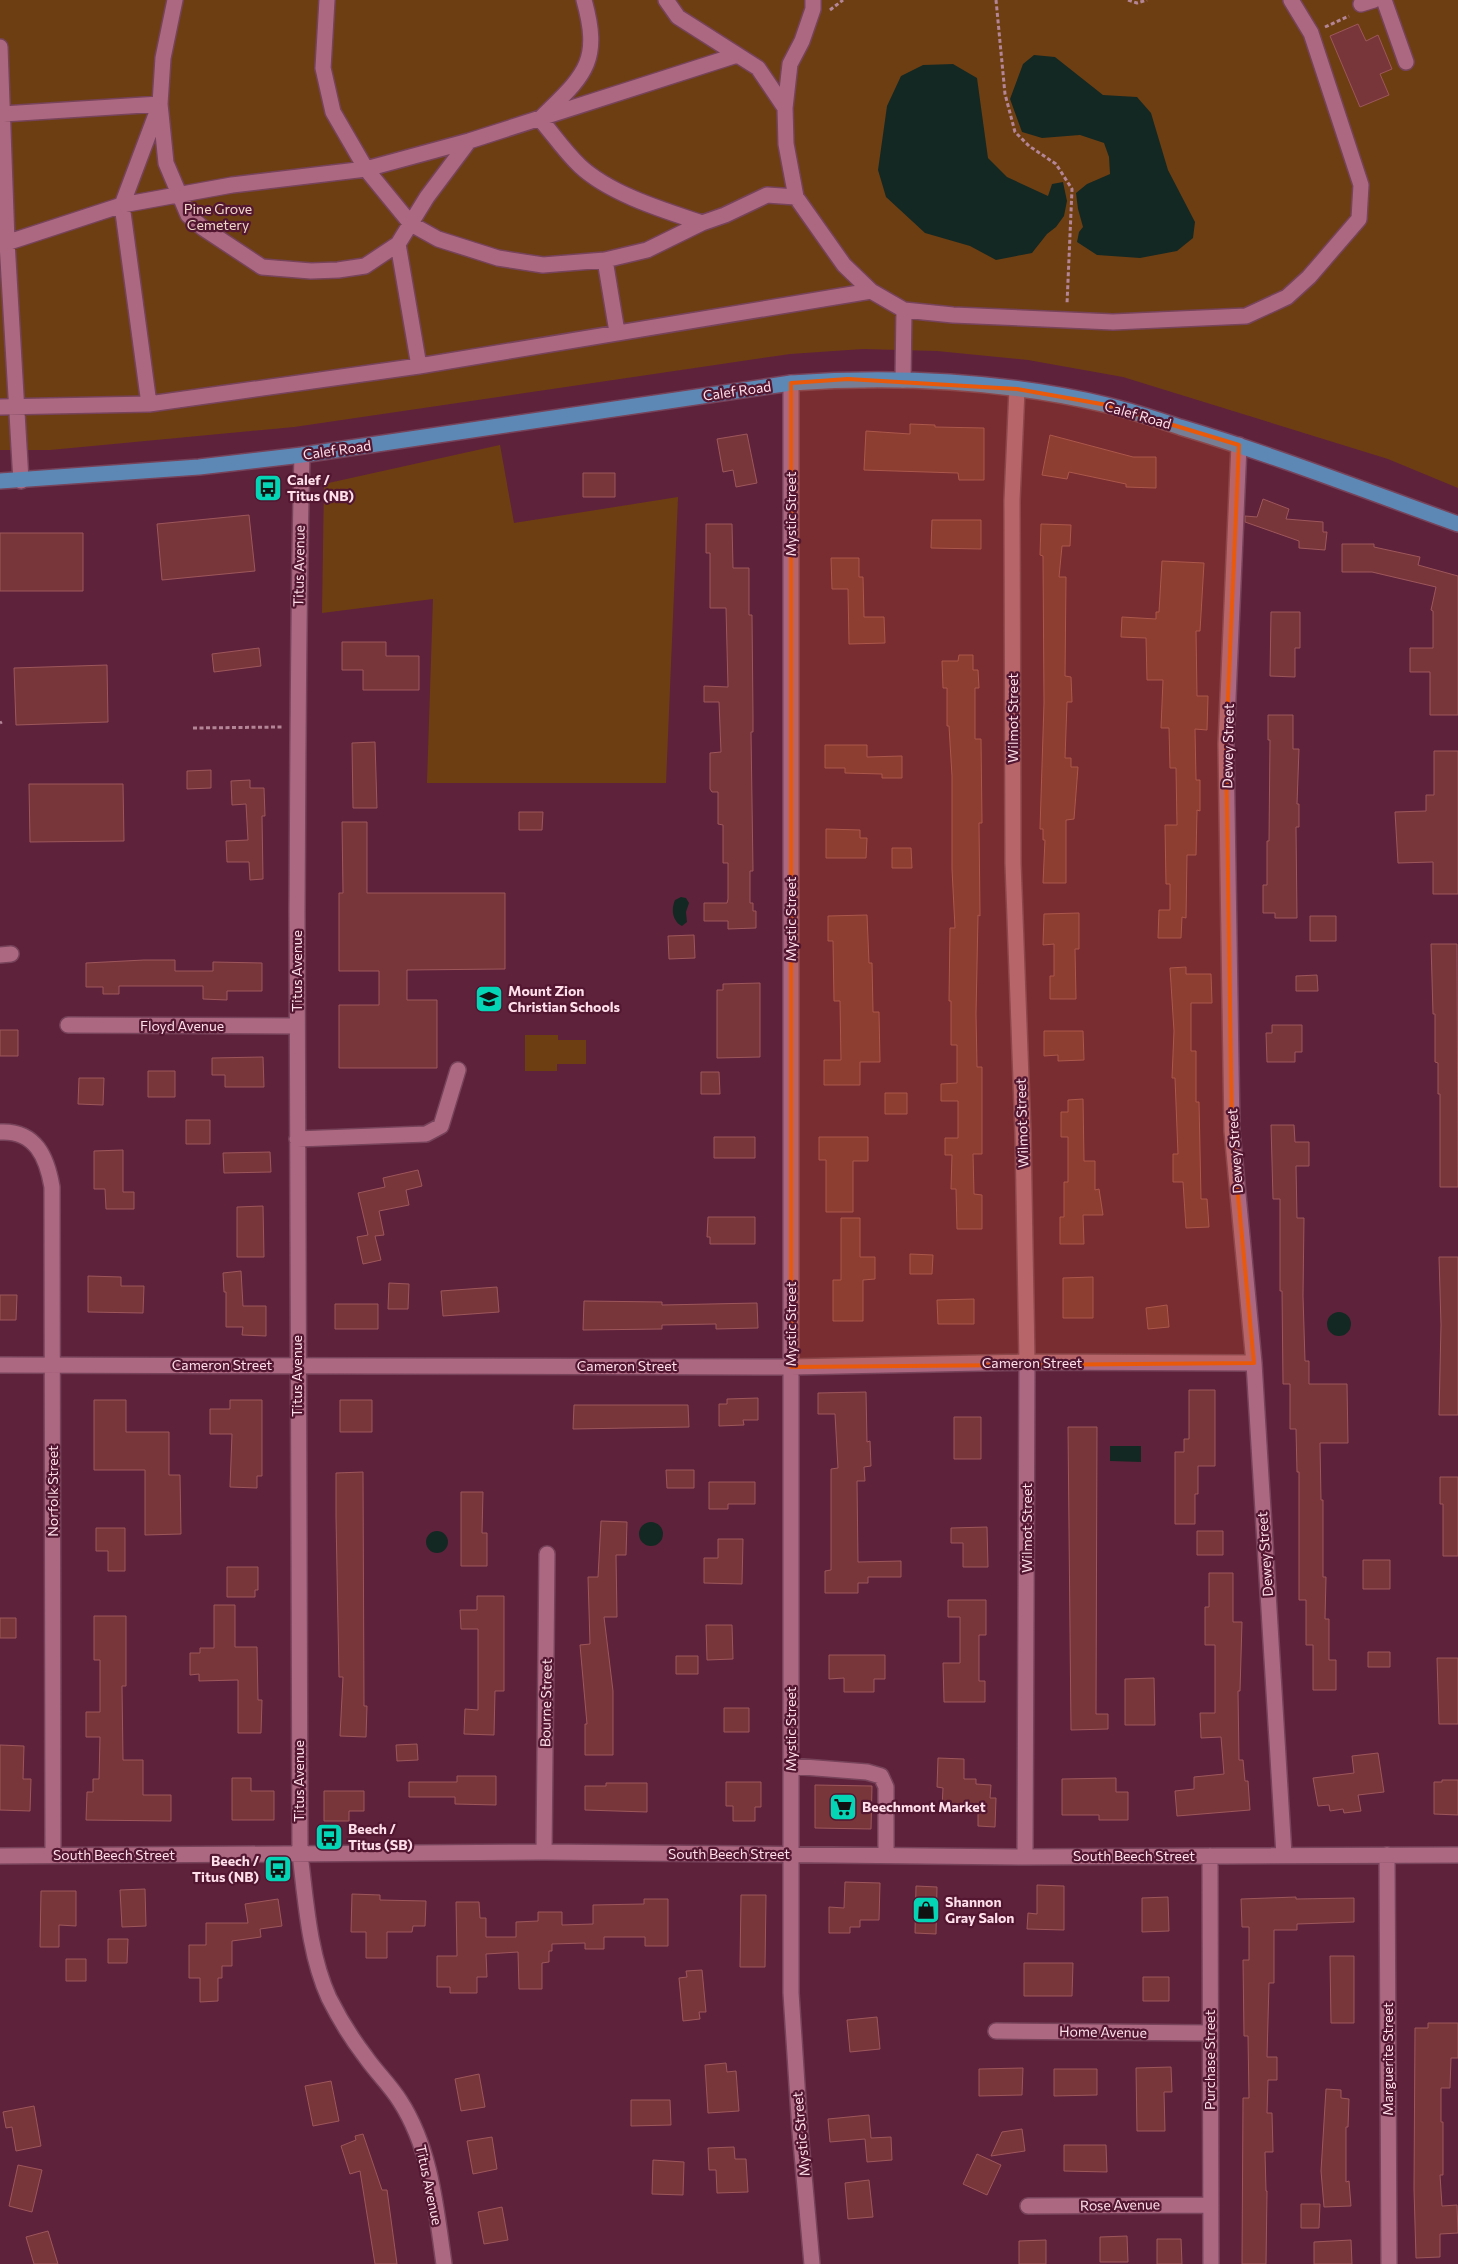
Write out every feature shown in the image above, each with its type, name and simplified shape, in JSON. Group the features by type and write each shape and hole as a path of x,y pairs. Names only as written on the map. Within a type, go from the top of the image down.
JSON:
{"main road":[{"name":"Calef Road","path":"0,481 198,467 302,455 791,383 848,379 903,380 1017,389 1107,405 1239,445 1458,524"}],"street":[{"path":"175,0 163,58 160,104 166,163 188,215 202,228 262,267 311,271 365,266 398,244 427,197 469,142"},
{"path":"327,0 323,68 333,112 366,169 411,224 438,239 498,258 543,265 605,260 647,250 766,195 796,196"},
{"path":"325,19 340,0"},
{"path":"540,118 578,82 591,56 589,19 584,0"},
{"path":"666,0 678,17 758,68 786,108"},
{"path":"813,0 813,9 802,41 790,64 786,108 786,144 796,196 844,265 871,291 904,310 953,315 1112,322 1246,316 1287,297 1338,244 1359,219 1361,185 1311,33 1291,0"},
{"path":"1384,0 1406,62"},
{"path":"0,47 3,114 4,244 21,481"},
{"path":"4,244 122,205 232,185 366,169 469,142 737,56"},
{"path":"3,114 160,104"},
{"path":"149,404 122,205 160,104"},
{"path":"540,118 580,166 606,184 660,209 702,223"},
{"path":"398,244 419,366"},
{"path":"605,260 617,332"},
{"path":"0,407 149,404 419,366 871,291"},
{"path":"903,380 904,310"},
{"name":"Mystic Street","path":"791,383 791,1992 800,2131 812,2264"},
{"name":"Wilmot Street","path":"1017,389 1012,500 1013,863 1023,1134 1027,1362 1025,1857"},
{"name":"Dewey Street","path":"1239,445 1226,744 1232,1131 1254,1363 1284,1855"},
{"name":"Titus Avenue","path":"302,455 297,726 297,1365 300,1854 308,1920 318,1966 329,1998 364,2056 399,2100 412,2123 422,2148 432,2185 444,2264"},
{"name":"Floyd Avenue","path":"68,1026 297,1026"},
{"path":"297,1140 426,1134 441,1126 458,1070"},
{"name":"Norfolk Street","path":"0,1132 7,1132 31,1140 48,1164 52,1187 53,1855"},
{"name":"Cameron Street","path":"0,1364 791,1367 1027,1362 1254,1363"},
{"name":"Bourne Street","path":"544,1852 547,1554"},
{"path":"791,1766 867,1772 881,1776 886,1787 886,1855"},
{"name":"South Beech Street","path":"0,1856 544,1852 1025,1857 1458,1855"},
{"name":"Marguerite Street","path":"1387,1855 1389,2264"},
{"name":"Purchase Street","path":"1210,1856 1211,2264"},
{"name":"Home Avenue","path":"996,2030 1210,2033"},
{"name":"Rose Avenue","path":"1028,2206 1211,2204"}],"path":[{"path":"996,0 1005,94 1015,132 1029,146 1056,164 1072,189 1066,320"},
{"path":"1128,0 1137,3 1147,0"},
{"path":"1311,33 1359,11 1368,2"},
{"path":"193,728 297,726"}],"highlighted area":[{"path":"848,379 1017,389 1107,405 1239,445 1226,744 1232,1131 1254,1363 791,1367 791,383"}],"green space":[{"name":"Pine Grove Cemetery","path":"0,0 1458,0 1458,488 1388,459 1123,377 1028,360 937,351 863,349 790,354 294,427 50,450 0,450"},
{"path":"500,445 514,523 678,497 666,783 427,783 433,599 322,613 324,484"},
{"path":"525,1035 558,1035 558,1040 586,1040 586,1064 557,1064 557,1071 525,1071"}],"shaded area":[{"path":"1034,55 1055,57 1103,95 1137,97 1151,113 1168,170 1195,222 1193,238 1177,251 1140,258 1097,255 1077,242 1079,232 1083,227 1076,193 1087,184 1110,174 1109,157 1104,143 1080,135 1042,138 1022,132 1010,99 1023,64"},
{"path":"953,64 977,78 988,158 1007,177 1048,196 1052,184 1063,182 1067,201 1064,216 1032,253 996,260 970,246 925,233 886,197 878,170 887,106 901,76 923,65"},
{"path":"681,897 686,898 689,903 686,912 687,922 682,926 674,918 673,911 675,900"},
{"path":"1339,1312 1348,1315 1351,1324 1348,1333 1339,1336 1330,1333 1327,1324 1330,1315"},
{"path":"1110,1446 1141,1446 1141,1462 1110,1461"},
{"path":"651,1522 659,1526 663,1534 659,1542 651,1546 643,1542 639,1534 643,1526"},
{"path":"437,1531 445,1534 448,1542 445,1550 437,1553 429,1550 426,1542 429,1534"}],"building":[{"path":"1358,24 1366,41 1378,35 1392,69 1380,74 1389,95 1360,107 1330,36"},
{"path":"910,424 935,425 935,427 984,428 984,480 959,480 958,473 864,470 866,431 910,434"},
{"path":"747,434 757,483 736,487 733,470 723,472 717,439"},
{"path":"1050,435 1133,457 1156,457 1156,488 1126,487 1126,484 1069,472 1067,479 1042,475"},
{"path":"583,473 615,473 615,497 583,497"},
{"path":"1263,499 1289,509 1286,519 1323,522 1323,532 1327,532 1325,550 1299,548 1299,541 1245,522 1245,516 1257,517"},
{"path":"249,515 255,571 162,580 157,524"},
{"path":"932,520 981,520 981,549 931,548"},
{"path":"706,524 732,524 733,568 749,568 749,615 752,615 753,716 753,732 751,732 753,871 750,871 750,903 753,903 753,911 756,911 756,928 728,929 728,921 704,921 704,903 727,903 728,899 728,863 723,863 723,825 718,824 718,792 712,792 710,789 710,753 721,752 719,702 704,702 704,686 728,687 726,608 710,608 710,553 706,553"},
{"path":"1041,524 1071,525 1070,546 1062,546 1059,577 1066,577 1065,676 1071,677 1072,702 1067,702 1065,758 1071,758 1071,767 1078,767 1074,819 1066,820 1066,883 1043,883 1045,840 1043,840 1043,829 1040,829 1044,703 1043,556 1040,555"},
{"path":"0,533 83,533 83,591 0,591"},
{"path":"1342,544 1374,544 1374,547 1420,557 1418,565 1458,576 1458,715 1430,715 1430,672 1410,672 1410,648 1433,648 1433,611 1431,610 1436,587 1372,572 1342,572"},
{"path":"831,558 859,558 859,577 863,577 864,617 884,617 885,643 849,644 848,589 832,589"},
{"path":"1162,561 1204,563 1200,631 1196,631 1197,696 1208,696 1207,730 1195,729 1196,780 1200,780 1200,811 1197,810 1196,855 1187,855 1186,918 1182,917 1181,938 1158,938 1159,910 1170,910 1170,884 1166,884 1165,825 1177,825 1176,768 1170,768 1169,728 1161,728 1163,680 1147,680 1146,638 1121,637 1122,617 1156,619 1156,612 1159,612"},
{"path":"1271,612 1300,612 1300,648 1295,648 1295,677 1270,676"},
{"path":"342,642 386,642 386,656 419,656 419,690 363,690 363,670 342,670"},
{"path":"259,648 261,666 214,672 212,654"},
{"path":"959,655 973,655 973,670 978,670 979,688 975,688 975,739 981,739 982,823 979,823 980,916 978,915 976,1014 977,1067 982,1067 982,1154 973,1154 974,1194 982,1195 982,1229 957,1229 956,1189 951,1189 952,1155 945,1155 945,1138 958,1138 958,1101 941,1101 941,1084 957,1083 957,1045 951,1045 951,1001 949,1001 950,928 955,928 952,869 952,776 949,726 947,726 947,688 943,688 942,661 958,661"},
{"path":"107,665 108,722 16,725 14,668"},
{"path":"1268,715 1293,715 1293,749 1299,749 1297,804 1299,804 1299,827 1296,827 1297,918 1275,918 1275,913 1263,913 1263,885 1267,885 1267,841 1269,841 1270,740 1268,740"},
{"path":"375,742 377,808 353,808 352,743"},
{"path":"825,745 867,745 867,757 902,756 902,778 882,778 882,774 845,773 845,768 825,768"},
{"path":"1434,751 1458,751 1458,894 1433,894 1433,862 1398,863 1395,812 1426,811 1426,795 1434,795"},
{"path":"211,770 211,788 187,789 187,771"},
{"path":"250,780 250,788 264,788 265,816 262,816 263,879 250,880 249,862 227,862 226,841 248,840 246,804 232,805 231,781"},
{"path":"29,784 123,784 124,841 30,842"},
{"path":"519,812 543,812 542,830 519,830"},
{"name":"Mount Zion Christian Schools","path":"342,822 367,822 367,893 505,893 505,969 407,970 407,1000 437,1000 437,1068 339,1068 339,1005 379,1005 379,971 339,971 339,893 343,893"},
{"path":"826,829 860,830 860,838 867,838 866,858 826,858"},
{"path":"892,848 911,848 912,868 892,868"},
{"path":"1079,913 1079,949 1075,949 1076,999 1050,999 1050,976 1054,976 1054,944 1043,945 1044,914"},
{"path":"867,915 869,963 872,963 873,1012 879,1012 880,1062 860,1062 860,1085 824,1085 824,1060 841,1060 840,1001 834,1001 833,941 828,941 828,916"},
{"path":"1310,916 1336,916 1336,941 1310,941"},
{"path":"694,935 695,958 669,959 668,936"},
{"path":"1431,944 1457,944 1458,1187 1440,1187 1440,1094 1438,1094 1438,1063 1435,1062 1435,1014 1433,1014"},
{"path":"175,960 175,971 213,971 213,962 262,963 262,991 227,991 227,1000 203,999 203,986 119,986 119,994 103,994 103,987 86,987 86,963"},
{"path":"1186,967 1186,974 1211,974 1212,1003 1191,1003 1191,1051 1196,1051 1196,1102 1199,1102 1201,1199 1207,1199 1209,1227 1186,1228 1183,1182 1173,1182 1173,1154 1178,1154 1175,1078 1172,1078 1174,1031 1170,968"},
{"path":"1317,975 1318,991 1296,991 1296,976"},
{"path":"760,983 760,1057 717,1058 717,990 723,990 723,984"},
{"path":"1272,1025 1302,1025 1302,1052 1295,1052 1295,1062 1267,1062 1266,1033 1272,1033"},
{"path":"0,1030 18,1030 18,1056 0,1056"},
{"path":"1044,1031 1083,1031 1084,1060 1058,1061 1058,1055 1044,1056"},
{"path":"263,1057 264,1087 225,1087 225,1075 212,1075 212,1058"},
{"path":"148,1071 175,1071 175,1097 148,1097"},
{"path":"701,1072 719,1072 720,1094 701,1094"},
{"path":"79,1078 104,1078 103,1105 78,1104"},
{"path":"885,1093 907,1093 907,1114 885,1114"},
{"path":"1083,1099 1084,1161 1095,1161 1095,1190 1099,1189 1103,1215 1083,1215 1084,1244 1060,1244 1060,1217 1064,1217 1064,1182 1068,1182 1068,1137 1061,1137 1061,1112 1068,1112 1068,1100"},
{"path":"186,1120 210,1120 210,1144 186,1144"},
{"path":"1271,1125 1294,1125 1295,1142 1309,1142 1309,1166 1296,1166 1297,1218 1304,1218 1303,1296 1305,1361 1309,1361 1309,1384 1347,1384 1348,1443 1320,1443 1321,1500 1323,1500 1323,1577 1326,1577 1325,1619 1329,1619 1329,1660 1336,1660 1336,1690 1313,1690 1313,1645 1306,1645 1306,1600 1299,1600 1299,1472 1297,1472 1296,1429 1290,1429 1290,1384 1283,1384 1280,1199 1273,1199"},
{"path":"714,1137 755,1137 755,1158 714,1158"},
{"path":"819,1137 868,1137 868,1161 853,1161 853,1212 826,1212 826,1160 819,1160"},
{"path":"123,1150 123,1192 134,1192 134,1209 106,1209 105,1189 94,1189 94,1151"},
{"path":"270,1152 271,1172 224,1173 223,1153"},
{"path":"418,1170 422,1186 406,1190 409,1205 379,1211 384,1235 375,1236 381,1260 363,1264 357,1237 368,1235 358,1193 385,1187 383,1178"},
{"path":"263,1206 264,1257 237,1257 237,1207"},
{"path":"708,1217 755,1217 755,1244 710,1244 710,1237 707,1237"},
{"path":"841,1218 860,1218 860,1257 875,1257 875,1279 863,1280 863,1321 833,1321 833,1280 841,1280"},
{"path":"910,1254 933,1255 932,1274 910,1274"},
{"path":"1439,1257 1458,1257 1458,1415 1439,1415 1441,1325"},
{"path":"241,1271 243,1306 266,1306 266,1336 242,1335 243,1327 226,1327 226,1292 224,1292 223,1273"},
{"path":"88,1276 121,1277 121,1286 144,1286 143,1313 88,1312"},
{"path":"1093,1277 1093,1318 1063,1318 1063,1278"},
{"path":"389,1283 409,1284 408,1309 388,1309"},
{"path":"497,1287 499,1312 443,1316 441,1291"},
{"path":"0,1295 17,1295 16,1320 0,1320"},
{"path":"974,1299 974,1324 938,1324 937,1300"},
{"path":"584,1301 662,1302 662,1305 757,1303 758,1328 716,1329 716,1324 662,1325 662,1329 583,1330"},
{"path":"335,1304 378,1304 378,1329 335,1329"},
{"path":"1167,1305 1169,1327 1148,1329 1146,1308"},
{"path":"1189,1390 1215,1390 1215,1466 1198,1466 1198,1494 1195,1494 1195,1524 1175,1524 1175,1452 1184,1452 1184,1439 1189,1439"},
{"path":"866,1392 867,1442 870,1441 871,1466 864,1467 865,1481 857,1481 858,1562 901,1561 901,1577 868,1577 868,1583 858,1583 858,1593 825,1593 825,1571 831,1570 831,1469 838,1468 835,1414 818,1414 818,1393"},
{"path":"758,1398 758,1420 743,1420 744,1425 719,1426 719,1404 727,1404 727,1399"},
{"path":"94,1400 126,1400 126,1432 169,1432 169,1475 180,1475 181,1534 145,1535 145,1470 94,1470"},
{"path":"230,1400 262,1400 262,1476 257,1476 257,1488 230,1487 232,1434 210,1434 210,1409 230,1409"},
{"path":"340,1400 372,1400 372,1432 340,1432"},
{"path":"574,1405 688,1405 689,1427 573,1429"},
{"path":"954,1417 981,1417 981,1459 954,1459"},
{"path":"1068,1427 1097,1427 1096,1714 1108,1714 1108,1729 1071,1730"},
{"path":"666,1470 694,1470 694,1488 667,1488"},
{"path":"363,1472 364,1706 367,1706 366,1737 340,1736 343,1677 339,1677 336,1517 336,1473"},
{"path":"1440,1477 1458,1477 1458,1556 1443,1556 1443,1504 1440,1504"},
{"path":"709,1482 755,1482 755,1504 728,1504 728,1509 709,1509"},
{"path":"461,1492 483,1492 482,1533 487,1533 487,1566 461,1566"},
{"path":"601,1521 627,1522 626,1555 616,1555 617,1617 604,1617 613,1691 613,1755 585,1755 585,1724 587,1724 580,1645 590,1644 588,1577 598,1577"},
{"path":"987,1527 988,1567 963,1567 963,1543 951,1543 951,1528"},
{"path":"96,1528 125,1528 125,1571 108,1571 108,1551 96,1551"},
{"path":"1197,1531 1223,1531 1223,1555 1197,1555"},
{"path":"718,1539 743,1539 742,1584 704,1583 704,1558 718,1558"},
{"path":"1363,1560 1390,1560 1390,1589 1363,1589"},
{"path":"227,1567 258,1567 258,1590 255,1590 255,1597 227,1597"},
{"path":"1209,1573 1233,1573 1233,1622 1242,1622 1240,1691 1238,1691 1239,1760 1243,1760 1245,1781 1248,1781 1250,1810 1177,1816 1175,1791 1194,1789 1194,1777 1224,1774 1221,1737 1201,1738 1200,1713 1215,1713 1215,1645 1205,1645 1205,1607 1209,1607"},
{"path":"477,1596 504,1596 504,1691 495,1691 494,1735 464,1734 465,1709 478,1710 478,1629 461,1629 460,1610 477,1610"},
{"path":"948,1600 986,1600 986,1635 979,1635 979,1681 985,1681 985,1702 944,1702 943,1663 960,1663 960,1617 948,1617"},
{"path":"214,1605 235,1605 235,1647 257,1647 258,1700 262,1700 261,1733 238,1733 238,1680 199,1681 199,1674 190,1675 190,1653 200,1653 200,1648 214,1648"},
{"path":"94,1616 126,1616 126,1686 122,1686 123,1760 143,1760 143,1795 171,1795 171,1821 86,1820 87,1792 93,1792 93,1779 99,1779 100,1737 86,1737 86,1712 100,1712 100,1660 94,1660"},
{"path":"0,1618 16,1618 16,1638 0,1638"},
{"path":"706,1625 732,1625 733,1659 707,1660"},
{"path":"1368,1652 1390,1652 1390,1667 1368,1667"},
{"path":"829,1655 885,1655 885,1679 874,1679 874,1692 844,1692 844,1678 829,1679"},
{"path":"676,1656 698,1656 698,1674 676,1674"},
{"path":"1437,1658 1458,1658 1458,1724 1439,1724"},
{"path":"1154,1678 1155,1725 1125,1725 1125,1679"},
{"path":"724,1708 749,1708 749,1732 724,1732"},
{"path":"417,1744 418,1760 397,1761 396,1745"},
{"path":"0,1745 24,1746 23,1779 31,1779 30,1811 0,1810"},
{"path":"1378,1753 1384,1792 1358,1795 1361,1811 1344,1813 1343,1809 1330,1811 1329,1805 1318,1806 1313,1778 1354,1773 1352,1756"},
{"path":"938,1758 964,1759 964,1779 976,1779 976,1784 991,1785 990,1798 996,1798 995,1827 978,1826 978,1809 942,1808 943,1788 937,1787"},
{"path":"457,1776 496,1776 496,1805 455,1804 455,1797 409,1797 409,1782 457,1782"},
{"path":"232,1778 251,1778 251,1791 274,1791 274,1820 232,1820"},
{"path":"1116,1778 1116,1792 1128,1792 1128,1820 1099,1820 1099,1815 1062,1815 1062,1779"},
{"path":"1442,1780 1458,1780 1458,1815 1434,1814 1434,1782 1442,1782"},
{"path":"726,1782 761,1782 761,1807 755,1807 755,1821 733,1821 733,1806 726,1806"},
{"path":"606,1783 647,1783 647,1812 585,1810 585,1786 606,1786"},
{"name":"Beechmont Market","path":"815,1785 872,1786 871,1829 815,1828"},
{"path":"324,1791 364,1791 364,1811 349,1811 349,1821 324,1821"},
{"path":"845,1882 880,1883 879,1920 860,1920 860,1927 850,1927 850,1933 829,1933 829,1907 844,1908"},
{"path":"1037,1885 1064,1886 1064,1930 1027,1929 1028,1913 1037,1914"},
{"name":"Shannon Gray Salon","path":"916,1886 937,1887 936,1934 915,1933"},
{"path":"145,1889 146,1926 122,1927 120,1890"},
{"path":"41,1891 76,1891 76,1926 59,1925 59,1947 40,1947"},
{"path":"352,1894 380,1895 380,1900 426,1901 425,1926 413,1926 412,1932 387,1932 387,1958 366,1958 366,1932 351,1932"},
{"path":"741,1895 766,1895 765,1967 740,1967"},
{"path":"1168,1897 1169,1931 1142,1932 1142,1898"},
{"path":"1296,1897 1296,1899 1354,1898 1354,1922 1297,1924 1297,1930 1274,1930 1274,1983 1269,1983 1267,2057 1277,2057 1277,2080 1268,2080 1267,2113 1272,2113 1273,2152 1265,2152 1267,2191 1266,2264 1242,2264 1243,2098 1249,2098 1248,2036 1244,2036 1243,1960 1249,1960 1249,1927 1242,1927 1241,1899"},
{"path":"278,1899 282,1926 260,1929 261,1937 232,1941 232,1966 222,1966 222,1978 218,1978 218,2001 200,2002 200,1978 189,1978 189,1945 206,1945 206,1923 248,1923 245,1904"},
{"path":"644,1899 668,1899 668,1946 645,1946 645,1937 604,1937 604,1949 585,1949 585,1943 552,1944 552,1951 549,1951 549,1962 542,1963 542,1989 519,1989 518,1952 486,1954 487,1977 477,1977 477,1993 450,1993 450,1987 437,1987 437,1956 457,1956 456,1902 479,1902 480,1918 486,1918 486,1937 516,1937 516,1922 538,1921 538,1912 562,1912 562,1925 593,1924 593,1905 644,1904"},
{"path":"108,1939 128,1939 127,1963 108,1963"},
{"path":"1330,1956 1354,1956 1354,2023 1331,2023"},
{"path":"66,1959 86,1959 86,1981 66,1981"},
{"path":"1024,1963 1073,1963 1072,1996 1024,1996"},
{"path":"702,1970 706,2012 699,2012 700,2019 683,2021 679,1978 687,1977 686,1971"},
{"path":"1143,1977 1169,1977 1169,2001 1143,2001"},
{"path":"877,2017 880,2049 850,2052 847,2020"},
{"path":"1428,2023 1458,2023 1458,2058 1451,2058 1450,2088 1441,2088 1443,2175 1440,2175 1442,2206 1457,2205 1458,2233 1440,2234 1440,2257 1416,2258 1414,2189 1415,2028 1428,2028"},
{"path":"726,2063 727,2072 736,2071 739,2111 708,2113 705,2065"},
{"path":"1171,2067 1172,2092 1164,2092 1165,2131 1137,2131 1136,2068"},
{"path":"1023,2068 1022,2095 979,2096 979,2069"},
{"path":"1054,2069 1097,2069 1097,2095 1054,2096"},
{"path":"479,2074 485,2107 461,2111 455,2079"},
{"path":"331,2081 339,2121 313,2126 305,2086"},
{"path":"1326,2089 1341,2090 1341,2098 1349,2099 1348,2127 1346,2127 1346,2182 1349,2181 1351,2206 1324,2207 1321,2171"},
{"path":"631,2100 670,2100 671,2125 631,2126"},
{"path":"34,2106 41,2146 16,2151 12,2127 6,2128 3,2112"},
{"path":"869,2115 871,2138 891,2137 892,2160 867,2162 865,2139 830,2142 828,2119"},
{"path":"1022,2129 1025,2151 991,2156 1002,2132"},
{"path":"363,2134 382,2190 387,2190 397,2264 375,2264 360,2171 350,2174 341,2146 356,2140 355,2136"},
{"path":"492,2137 497,2169 473,2174 467,2141"},
{"path":"1064,2145 1106,2145 1107,2172 1064,2171"},
{"path":"734,2147 735,2159 746,2159 748,2192 717,2193 716,2170 709,2170 708,2148"},
{"path":"977,2154 1001,2165 987,2195 963,2184"},
{"path":"653,2160 684,2162 683,2195 652,2194"},
{"path":"18,2165 42,2170 32,2212 9,2206"},
{"path":"869,2180 873,2217 848,2219 845,2183"},
{"path":"1301,2204 1320,2204 1319,2228 1301,2228"},
{"path":"502,2207 508,2240 484,2244 478,2212"},
{"path":"48,2231 58,2264 34,2264 26,2237"},
{"path":"1127,2236 1128,2262 1100,2262 1100,2237"},
{"path":"1157,2239 1181,2239 1182,2264 1157,2264"},
{"path":"1046,2240 1046,2264 1019,2264 1019,2241"},
{"path":"1351,2240 1352,2264 1314,2264 1314,2242"}],"place":[{"name":"Calef / Titus (NB)","path":"268,488"},
{"name":"Mount Zion Christian Schools","path":"489,999"},
{"name":"Beechmont Market","path":"843,1807"},
{"name":"Beech / Titus (SB)","path":"329,1837"},
{"name":"Beech / Titus (NB)","path":"278,1869"},
{"name":"Shannon Gray Salon","path":"926,1910"}]}
